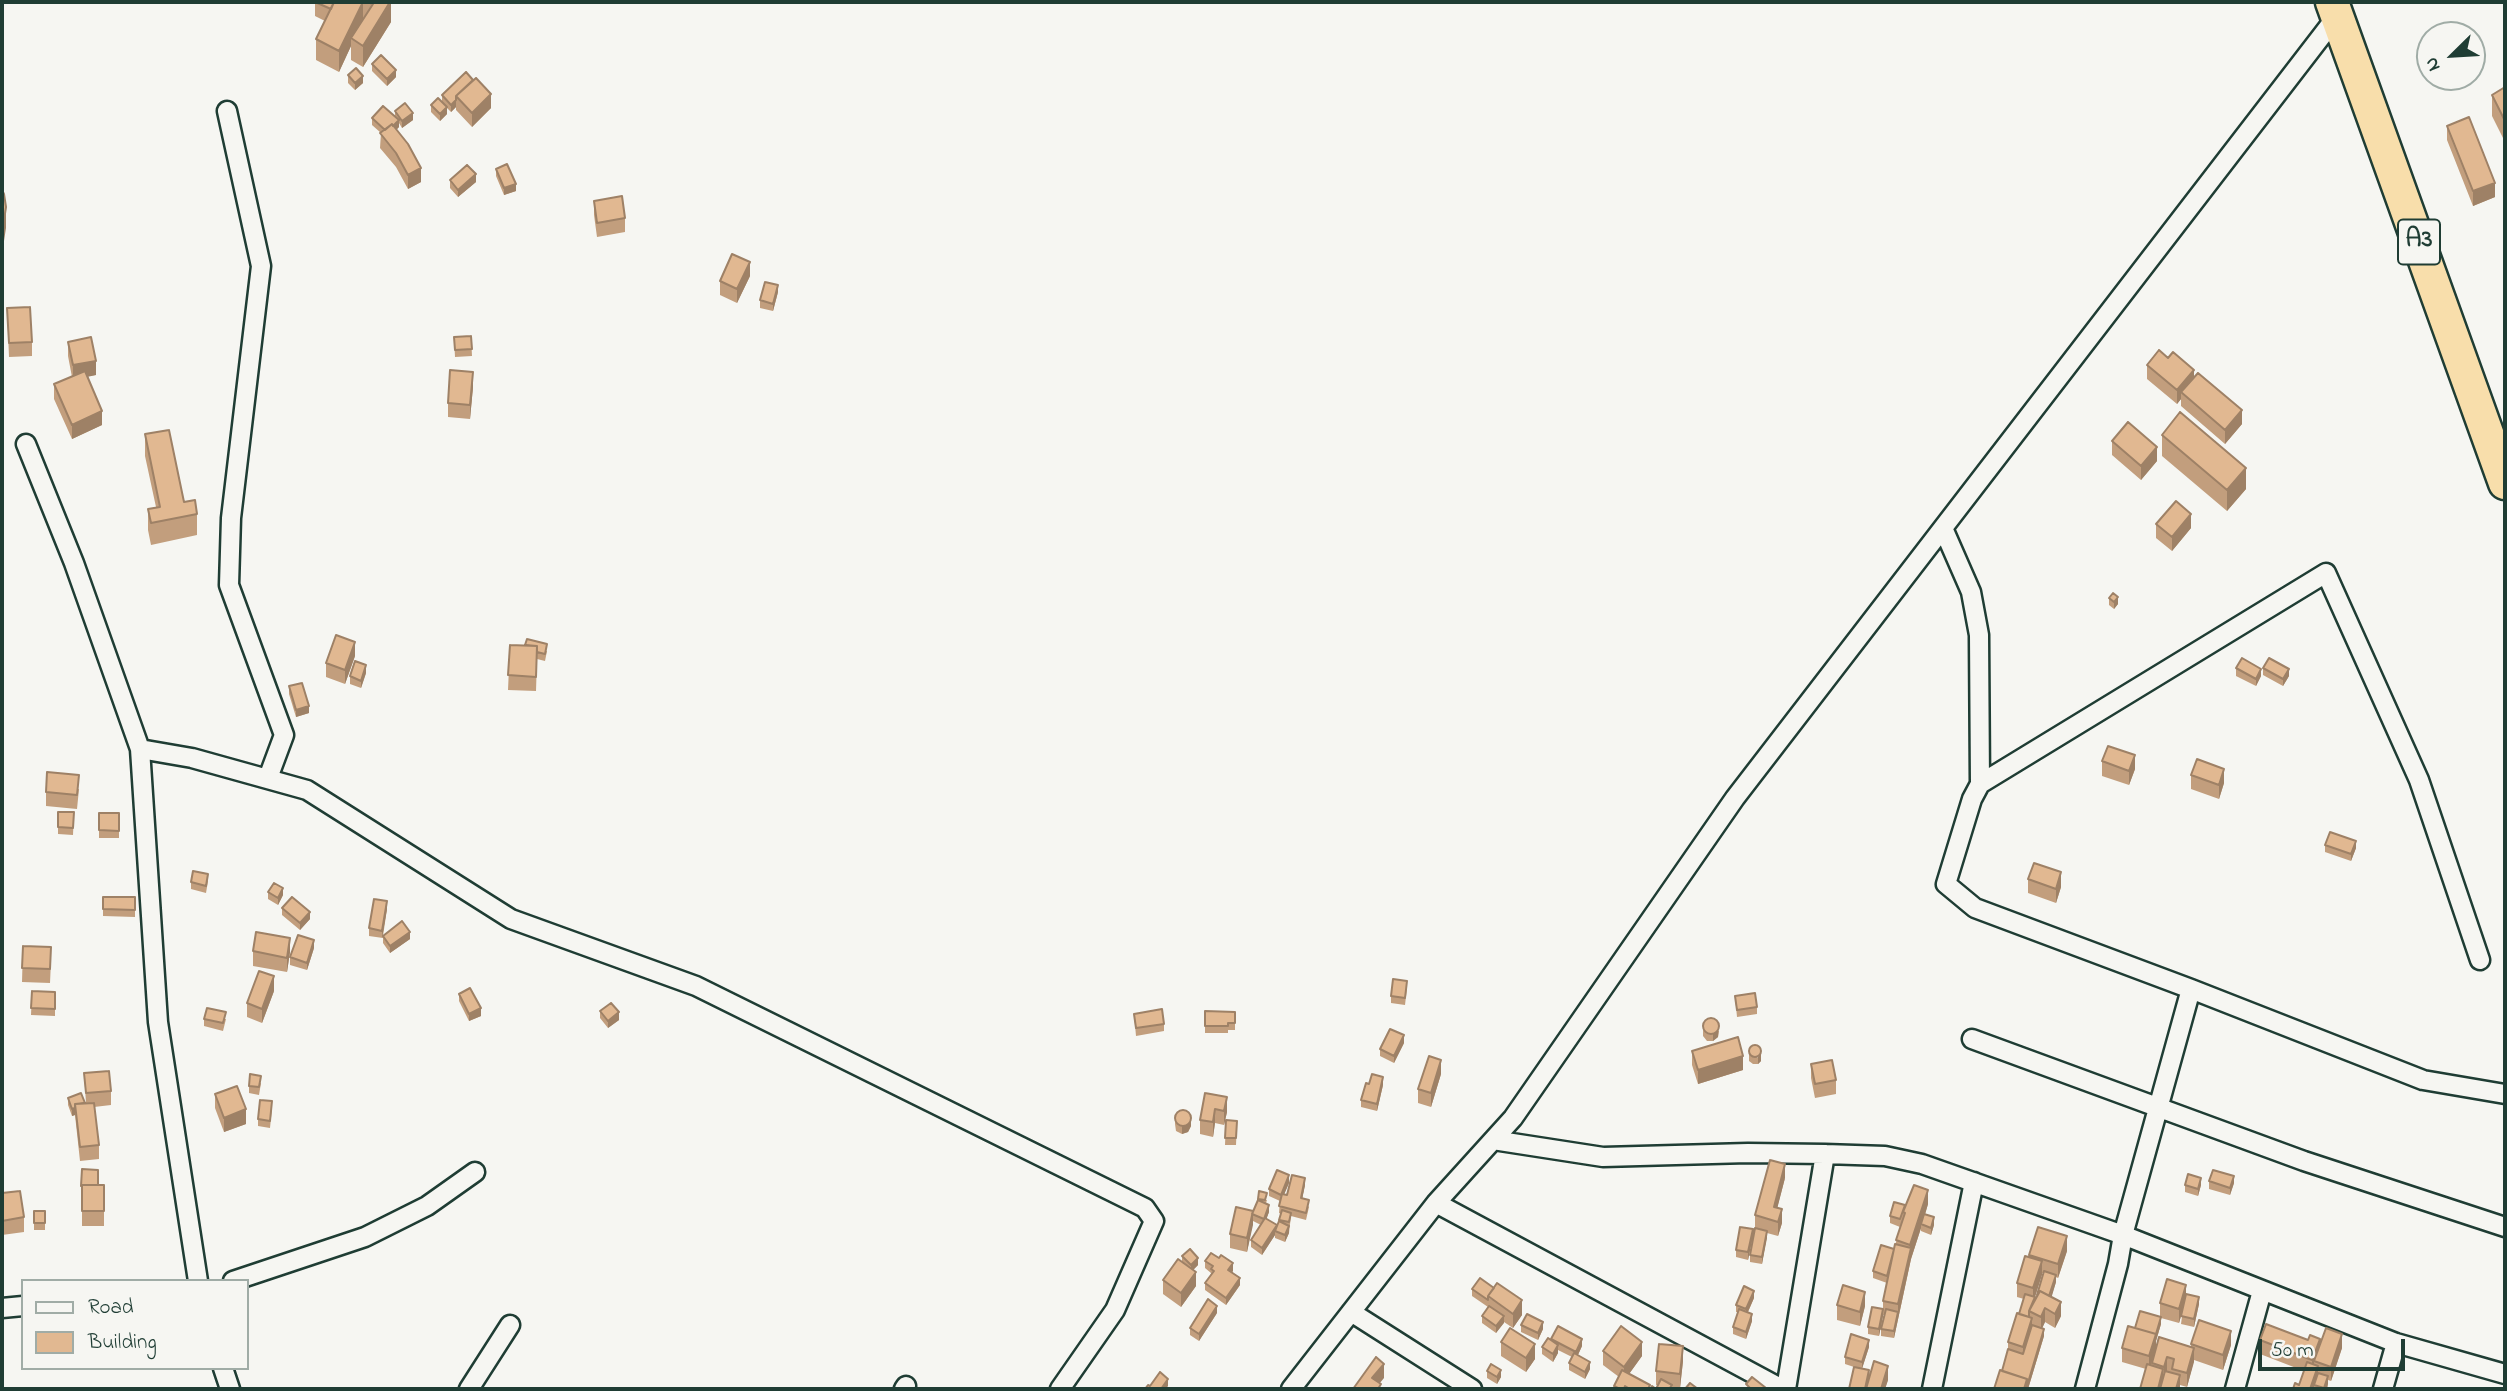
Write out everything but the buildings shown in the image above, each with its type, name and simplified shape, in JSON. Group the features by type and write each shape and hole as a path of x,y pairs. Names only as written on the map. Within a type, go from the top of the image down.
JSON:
{"highway":[{"name":"A3","path":"2335,9 2505,483"}],"street":[{"path":"1291,1389 1436,1203 1513,1118 1735,798 1943,528 2335,9"},
{"path":"227,111 261,266 231,518 229,585 284,735 268,778"},
{"path":"26,444 74,564 140,749 158,1022 198,1279"},
{"path":"1943,528 1971,592 1979,635 1980,784 1972,799 1946,884 1975,908 2423,1080 2505,1094"},
{"path":"1980,784 2326,573 2419,780 2480,960"},
{"path":"140,749 191,758 307,790 510,919 696,986 1145,1208 1154,1221 1115,1310 1060,1389"},
{"path":"2085,1389 2123,1235 2191,989"},
{"path":"1972,1039 2304,1161 2505,1227"},
{"path":"1493,1140 1603,1157 1825,1154 1885,1156 1922,1164 2123,1235 2396,1343 2505,1374"},
{"path":"1436,1203 1784,1389 1825,1154"},
{"path":"239,1279 365,1237 427,1206 475,1172"},
{"path":"1933,1389 1973,1182"},
{"path":"2235,1389 2262,1291"},
{"path":"2,1308 21,1306"},
{"path":"1351,1312 1472,1389"},
{"path":"469,1389 510,1325"},
{"path":"2383,1389 2396,1343"},
{"path":"224,1370 230,1389"}]}
